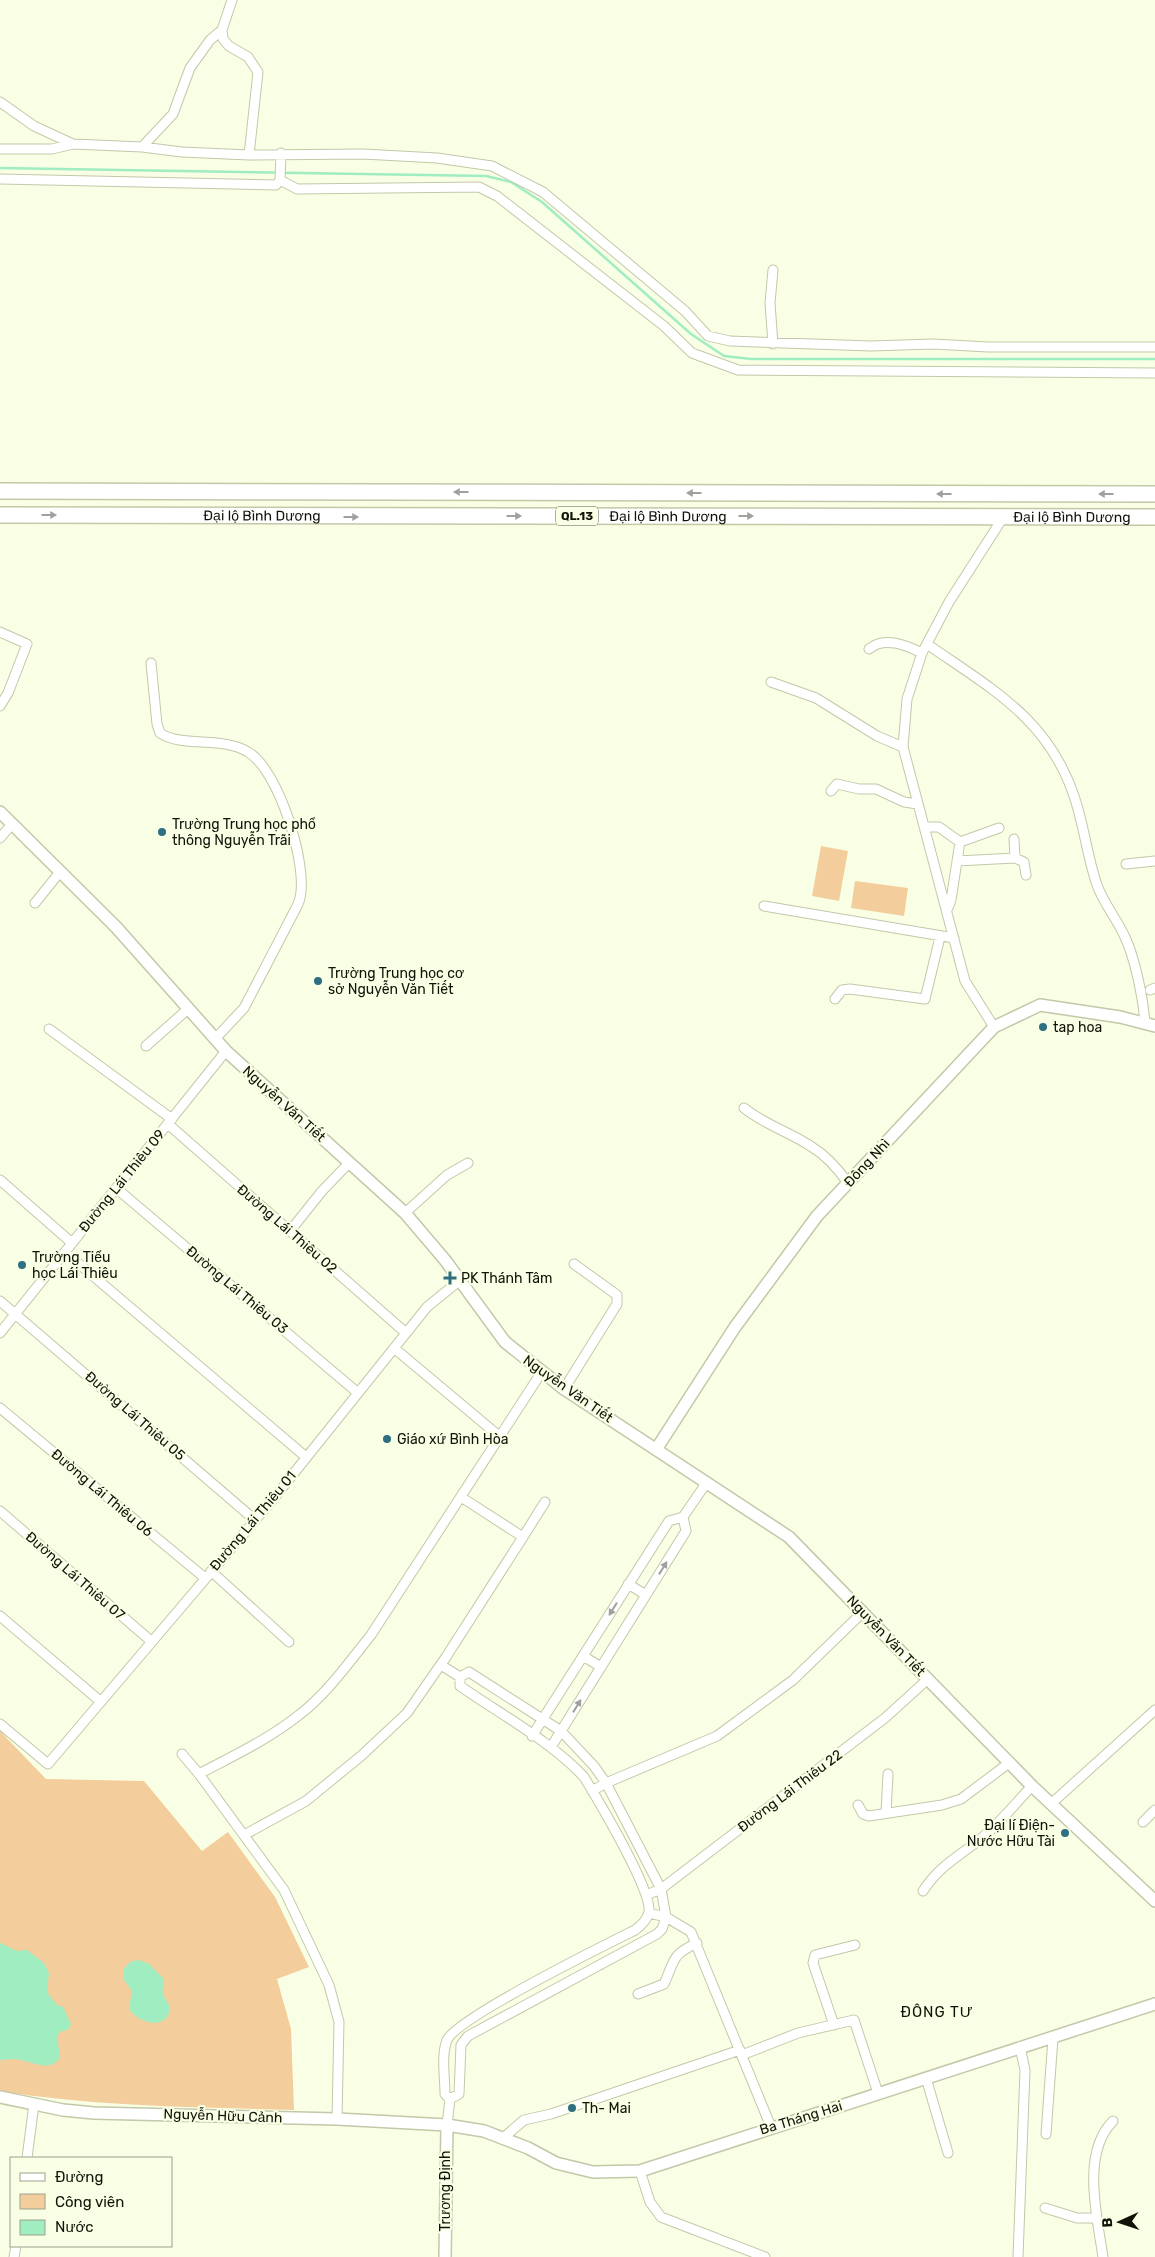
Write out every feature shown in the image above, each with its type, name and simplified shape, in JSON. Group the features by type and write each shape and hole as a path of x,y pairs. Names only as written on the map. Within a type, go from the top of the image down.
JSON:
{"highway":[{"name":"Đại lộ Bình Dương","path":"0,490 1155,494"},
{"path":"176,491 177,515"},
{"name":"Đại lộ Bình Dương","path":"0,515 1155,517"}],"street":[{"path":"232,0 222,30 223,39 229,46 248,57 258,72 249,155"},
{"path":"142,147 173,114 190,68 210,40 222,30"},
{"path":"0,102 34,126 72,144"},
{"path":"0,149 52,149 72,144 249,155 363,154 436,158 492,166 543,192 685,311 708,336 730,341 773,344 1155,347"},
{"path":"0,179 268,186 276,185 280,180 280,156"},
{"path":"280,180 297,189 479,187 497,196 649,314 692,353 738,370 1155,372"},
{"path":"773,344 770,303 774,270"},
{"path":"994,1027 965,980 903,747 907,699 922,652 949,602 1004,516"},
{"path":"0,632 27,644 8,693 0,706"},
{"path":"869,649 886,642 922,652"},
{"path":"927,644 1009,701 1046,740 1058,759 1075,798 1097,886 1125,937 1150,1024"},
{"path":"151,663 157,724 160,733 174,739 229,745 249,752 276,788 288,813 298,862 300,898 294,912 244,1008 215,1038"},
{"path":"771,682 816,698 877,736 903,747"},
{"path":"831,791 837,784 859,789 876,789 904,802 918,804"},
{"name":"Nguyễn Văn Tiết","path":"0,812 109,920 226,1052 404,1213 444,1259 459,1282 505,1342 541,1373 564,1389 657,1448 789,1537 1032,1786 1155,1901"},
{"path":"0,838 12,824"},
{"path":"924,826 939,828 960,842"},
{"path":"960,842 999,828"},
{"path":"1014,839 1015,858"},
{"path":"946,910 951,900 960,842"},
{"path":"957,861 1015,858 1024,862 1026,875"},
{"path":"1126,864 1155,861"},
{"path":"35,903 60,872"},
{"path":"764,906 954,938"},
{"path":"835,999 842,990 850,989 925,1000 940,937"},
{"name":"Đông Nhì","path":"657,1448 735,1327 817,1216 994,1027 1040,1004 1120,1017 1150,1024"},
{"path":"146,1046 188,1009"},
{"name":"Đường Lái Thiêu 02","path":"49,1028 170,1121 290,1231 406,1333"},
{"name":"Đường Lái Thiêu 09","path":"0,1333 226,1052"},
{"path":"744,1108 773,1128 820,1153 834,1165 848,1183"},
{"path":"290,1231 322,1190 349,1163"},
{"path":"404,1213 446,1175 468,1163"},
{"path":"0,1180 72,1243"},
{"name":"Đường Lái Thiêu 03","path":"116,1188 358,1393"},
{"path":"65,1252 306,1457"},
{"path":"564,1389 617,1304 617,1295 574,1264"},
{"name":"Đường Lái Thiêu 01","path":"0,1724 48,1764 255,1520 427,1307 459,1282"},
{"name":"Đường Lái Thiêu 05","path":"0,1301 255,1520"},
{"path":"394,1348 500,1436"},
{"path":"199,1774 244,1751 300,1715 341,1673 371,1635 541,1373"},
{"name":"Đường Lái Thiêu 06","path":"0,1408 289,1642"},
{"path":"532,1736 669,1521 683,1517 707,1482"},
{"path":"461,1497 522,1537"},
{"path":"244,1835 306,1801 361,1756 407,1713 441,1665 545,1502"},
{"name":"Đường Lái Thiêu 07","path":"0,1511 151,1641"},
{"path":"551,1747 686,1532 683,1517"},
{"path":"628,1584 646,1595"},
{"path":"592,1791 606,1783 717,1736 793,1680 863,1612"},
{"path":"0,1616 100,1701"},
{"path":"583,1656 601,1667"},
{"path":"441,1665 460,1677"},
{"path":"450,2099 460,2094 461,2045 468,2036 657,1934 662,1929 666,1917 661,1889 606,1783 587,1757 561,1731 469,1672 460,1677"},
{"path":"450,2099 445,2094 445,2048 447,2040 456,2029 482,2012 635,1930 646,1920 649,1913 646,1895 584,1777 571,1762 551,1747 460,1686 460,1677"},
{"name":"Đường Lái Thiêu 22","path":"646,1895 661,1889 885,1718 928,1679"},
{"path":"1052,1803 1155,1710"},
{"path":"182,1754 199,1774 284,1890 329,1985 339,2022 337,2119"},
{"path":"858,1805 866,1815 942,1804 960,1799 1009,1763"},
{"path":"886,1813 888,1774"},
{"path":"923,1891 933,1876 952,1858 974,1844 995,1825 1032,1786"},
{"path":"1143,1822 1155,1810"},
{"path":"649,1913 666,1917 691,1932 771,2127"},
{"path":"638,1994 664,1984 672,1962 681,1950 697,1943"},
{"path":"834,2025 813,1963 815,1956 855,1945"},
{"name":"Ba Tháng Hai","path":"447,2125 484,2130 502,2139 528,2148 556,2163 593,2172 640,2171 1155,2004"},
{"path":"502,2139 524,2120 551,2114 742,2053 798,2033 854,2020 878,2093"},
{"path":"1046,2134 1053,2038"},
{"path":"1018,2257 1025,2070 1020,2047"},
{"path":"926,2078 948,2153"},
{"name":"Nguyễn Hữu Cảnh","path":"0,2097 94,2113 337,2119 447,2125"},
{"path":"447,2125 450,2099"},
{"path":"27,2157 34,2104"},
{"path":"1103,2257 1097,2218 1093,2160 1104,2130 1113,2122"},
{"name":"Trương Định","path":"443,2256 447,2125"},
{"path":"640,2171 650,2202 661,2217 765,2257"},
{"path":"1045,2208 1077,2218 1097,2218"}],"green space":[{"path":"821,846 848,851 839,901 812,896"},
{"path":"855,881 908,888 904,916 851,908"},
{"path":"0,1731 46,1779 144,1781 202,1851 228,1832 275,1897 309,1967 277,1979 291,2029 294,2110 110,2103 0,2091"}],"water":[{"path":"0,1943 17,1951 27,1950 44,1963 49,1973 47,1990 49,1995 57,2005 63,2007 71,2024 68,2030 61,2031 57,2036 60,2057 52,2064 47,2066 15,2059 0,2060"},
{"path":"139,1960 149,1964 163,1978 163,1994 170,2010 166,2018 161,2022 155,2023 142,2020 132,2013 129,2008 132,1991 124,1980 123,1970 130,1962"}],"waterway":[{"path":"0,168 486,176 511,182 542,202 691,334 724,356 751,359 1155,359"}],"place":[{"name":"Trường Trung học phổ thông Nguyễn Trãi","path":"162,832"},
{"name":"Trường Trung học cơ sở Nguyễn Văn Tiết","path":"318,981"},
{"name":"tap hoa","path":"1043,1027"},
{"name":"Trường Tiểu học Lái Thiêu","path":"22,1265"},
{"name":"PK Thánh Tâm","path":"450,1278"},
{"name":"Giáo xứ Bình Hòa","path":"387,1439"},
{"name":"Đại lí Điện- Nước Hữu Tài","path":"1065,1833"},
{"name":"Th- Mai","path":"572,2108"}],"district":[{"name":"ĐÔNG TƯ","path":"937,2012"}]}
